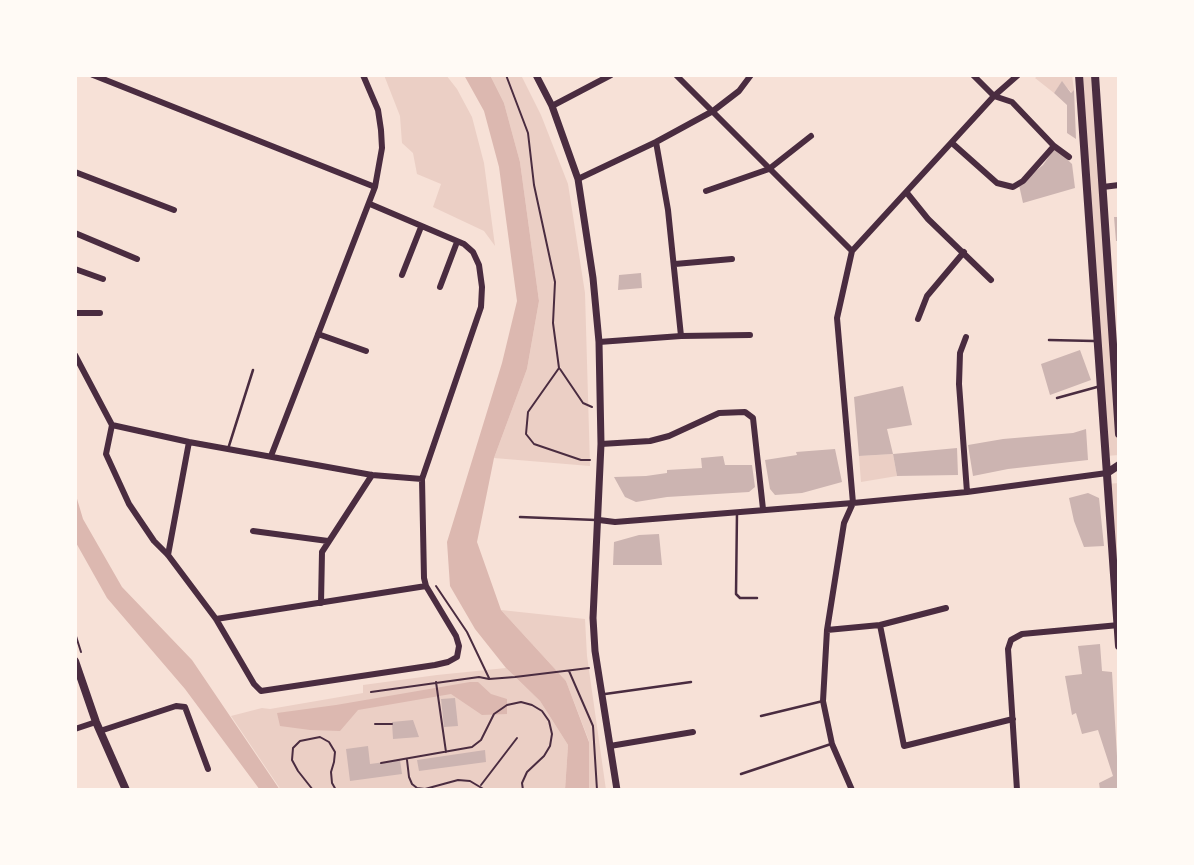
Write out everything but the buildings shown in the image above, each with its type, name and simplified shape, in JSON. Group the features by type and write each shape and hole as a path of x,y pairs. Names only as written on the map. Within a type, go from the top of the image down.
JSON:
{"main road":[{"path":"1079,75 1119,646"},
{"path":"1095,75 1119,434"},
{"path":"1091,254 1107,253"},
{"path":"1107,473 1119,465"},
{"path":"1107,473 1119,476"},
{"path":"75,662 98,727 126,790"}],"street":[{"path":"93,75 375,187"},
{"path":"271,456 375,187 382,148 381,130 378,110 363,75"},
{"path":"536,75 552,106 578,179 588,234 599,342 601,444 593,618 597,667 617,790"},
{"path":"552,106 611,75"},
{"path":"676,75 852,251"},
{"path":"578,179 713,111 739,91 751,75"},
{"path":"973,75 994,96 1012,102 1054,146 1069,157"},
{"path":"852,790 832,744 823,701 827,630 844,523 853,503 837,318 852,251 994,96 1018,75"},
{"path":"706,191 769,169 811,136"},
{"path":"656,142 675,264 681,336"},
{"path":"952,143 997,183 1013,187 1023,181 1054,146"},
{"path":"75,172 174,210"},
{"path":"1103,187 1119,185"},
{"path":"907,193 928,219 991,280"},
{"path":"75,355 112,425 106,454 129,504 154,541 168,555 216,618 254,684 261,691 448,663 457,657 459,646 456,636 426,586 422,479 481,307 479,265 473,252 457,242 370,204"},
{"path":"402,275 421,227"},
{"path":"75,233 137,259"},
{"path":"440,286 457,242"},
{"path":"918,319 927,296 964,252"},
{"path":"675,264 732,259"},
{"path":"75,269 103,279"},
{"path":"75,313 100,313"},
{"path":"318,334 366,351"},
{"path":"599,342 681,336 750,335"},
{"path":"966,337 960,353 959,384 967,492"},
{"path":"601,444 650,441 669,436 719,413 745,412 753,418 763,509"},
{"path":"112,425 189,442 372,475 422,479"},
{"path":"168,555 189,442"},
{"path":"599,520 615,522 853,503 967,492 1107,473"},
{"path":"321,603 322,552 372,475"},
{"path":"253,531 328,541"},
{"path":"216,618 426,586"},
{"path":"827,630 880,625 946,608"},
{"path":"880,625 904,746 1013,719"},
{"path":"1017,790 1008,649 1011,640 1022,634 1118,625"},
{"path":"75,729 98,727 176,706 185,707 208,769"},
{"path":"610,746 693,732"}],"lane":[{"path":"1049,340 1097,340"},
{"path":"228,449 253,370"},
{"path":"1057,398 1091,387 1101,387"},
{"path":"737,512 736,594 740,598 757,598"},
{"path":"520,517 599,520"},
{"path":"601,695 691,682"},
{"path":"761,716 823,701"},
{"path":"741,774 832,744"}],"path":[{"path":"506,75 524,119 534,185 555,282 552,323 559,368 583,403 594,409"},
{"path":"559,368 528,412 526,434 534,444 581,460 594,460"},
{"path":"426,586 436,585 441,589 467,632 489,679"},
{"path":"371,692 479,677 515,677 597,667"},
{"path":"569,671 593,726 597,790"},
{"path":"436,682 446,753"},
{"path":"381,763 472,747 481,740 494,714 508,705 521,702 542,711 549,721 552,734 550,746 544,756 527,772 523,790"},
{"path":"375,724 392,724"},
{"path":"313,790 292,760 293,748 300,741 320,737 329,742 335,752 331,772 336,790"},
{"path":"481,786 517,738"},
{"path":"407,759 409,777 418,789 457,780 470,781 485,790"}],"shaded area":[{"path":"384,75 446,75 457,89 472,117 484,163 495,246 484,231 433,207 441,184 417,174 413,153 402,143 400,116"},
{"path":"464,75 490,75 504,103 520,162 539,301 527,369 494,458 477,542 501,610 566,681 589,742 589,790 565,790 568,745 540,701 506,668 475,629 450,586 447,542 502,363 517,301 499,167 484,111"},
{"path":"490,75 521,75 541,115 568,184 585,293 590,466 494,458 527,369 539,301 520,162 504,103"},
{"path":"1039,75 1072,75 1074,90 1072,93 1062,82 1054,93 1035,78"},
{"path":"1079,75 1095,75 1119,455 1106,456"},
{"path":"893,454 897,476 861,482 859,456"},
{"path":"1119,483 1119,613 1107,484"},
{"path":"75,492 83,519 122,587 192,660 280,790 260,790 185,689 107,598 75,541"},
{"path":"501,610 585,619 587,656 606,790 589,790 589,741 566,681"},
{"path":"506,668 540,701 568,745 565,790 281,790 231,716 262,708 270,709 363,693 363,685"},
{"path":"478,682 491,694 507,699 507,714 482,715 451,694 358,710 340,731 280,726 277,713 336,705"}]}
